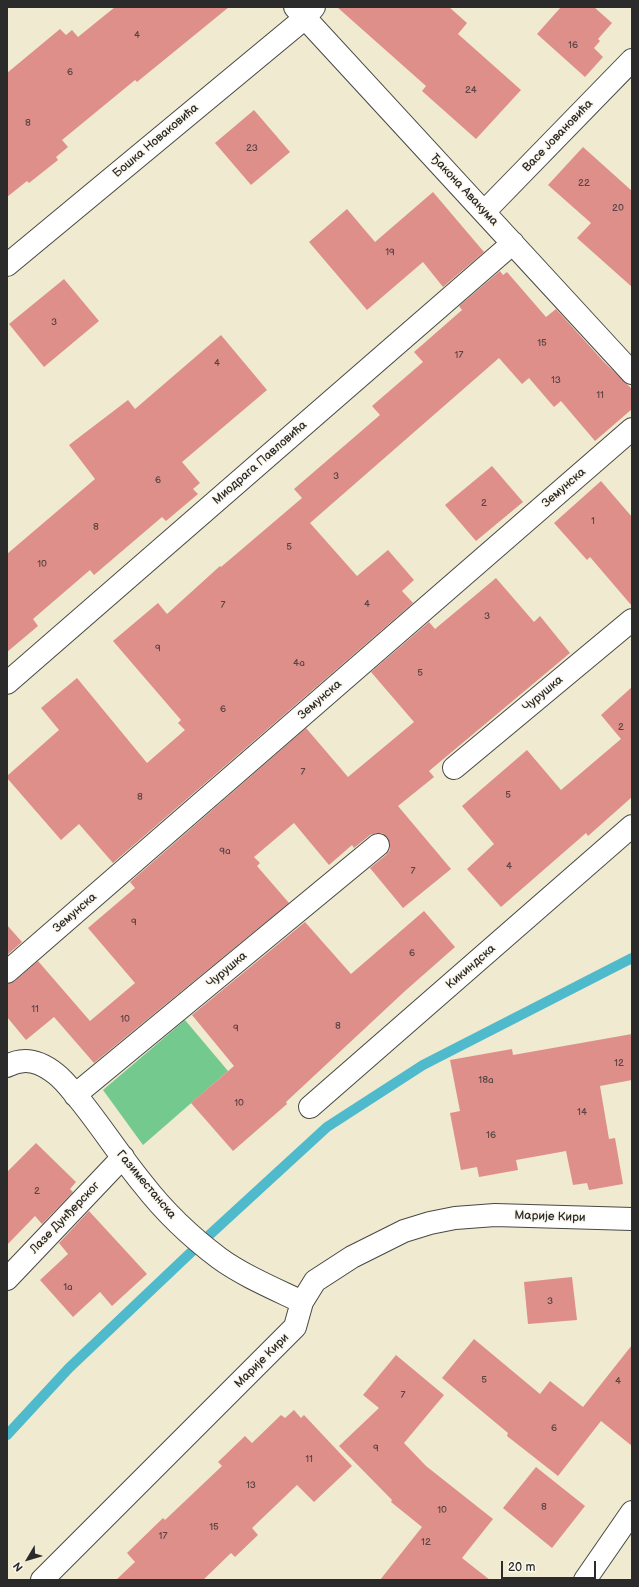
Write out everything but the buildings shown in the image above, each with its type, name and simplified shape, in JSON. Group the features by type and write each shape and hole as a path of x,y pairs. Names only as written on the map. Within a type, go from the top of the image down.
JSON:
{"street":[{"name":"Ђакона Авакума","path":"305,11 484,212 632,373"},
{"name":"Бошка Новаковића","path":"7,265 305,11"},
{"name":"Васе Јовановића","path":"484,212 632,60"},
{"name":"Миодрага Павловића","path":"7,683 513,243"},
{"name":"Земунска","path":"7,972 632,429"},
{"name":"Чурушка","path":"454,768 632,620"},
{"name":"Кикиндска","path":"310,1107 632,826"},
{"name":"Чурушка","path":"75,1095 378,845"},
{"name":"Газиместанска","path":"7,1066 16,1061 26,1060 41,1064 57,1075 75,1095 143,1184 176,1221 219,1258 302,1302"},
{"name":"Лазе Дунђерског","path":"7,1279 123,1157"},
{"name":"Марије Кири","path":"42,1580 296,1327 302,1302 316,1281 352,1257 404,1231 430,1223 455,1218 495,1215 632,1219"},
{"path":"585,1580 632,1512"}],"green space":[{"path":"185,1020 228,1071 143,1145 103,1090"}],"waterway":[{"path":"7,1435 69,1368 205,1239 327,1127 423,1065 632,958"}]}
